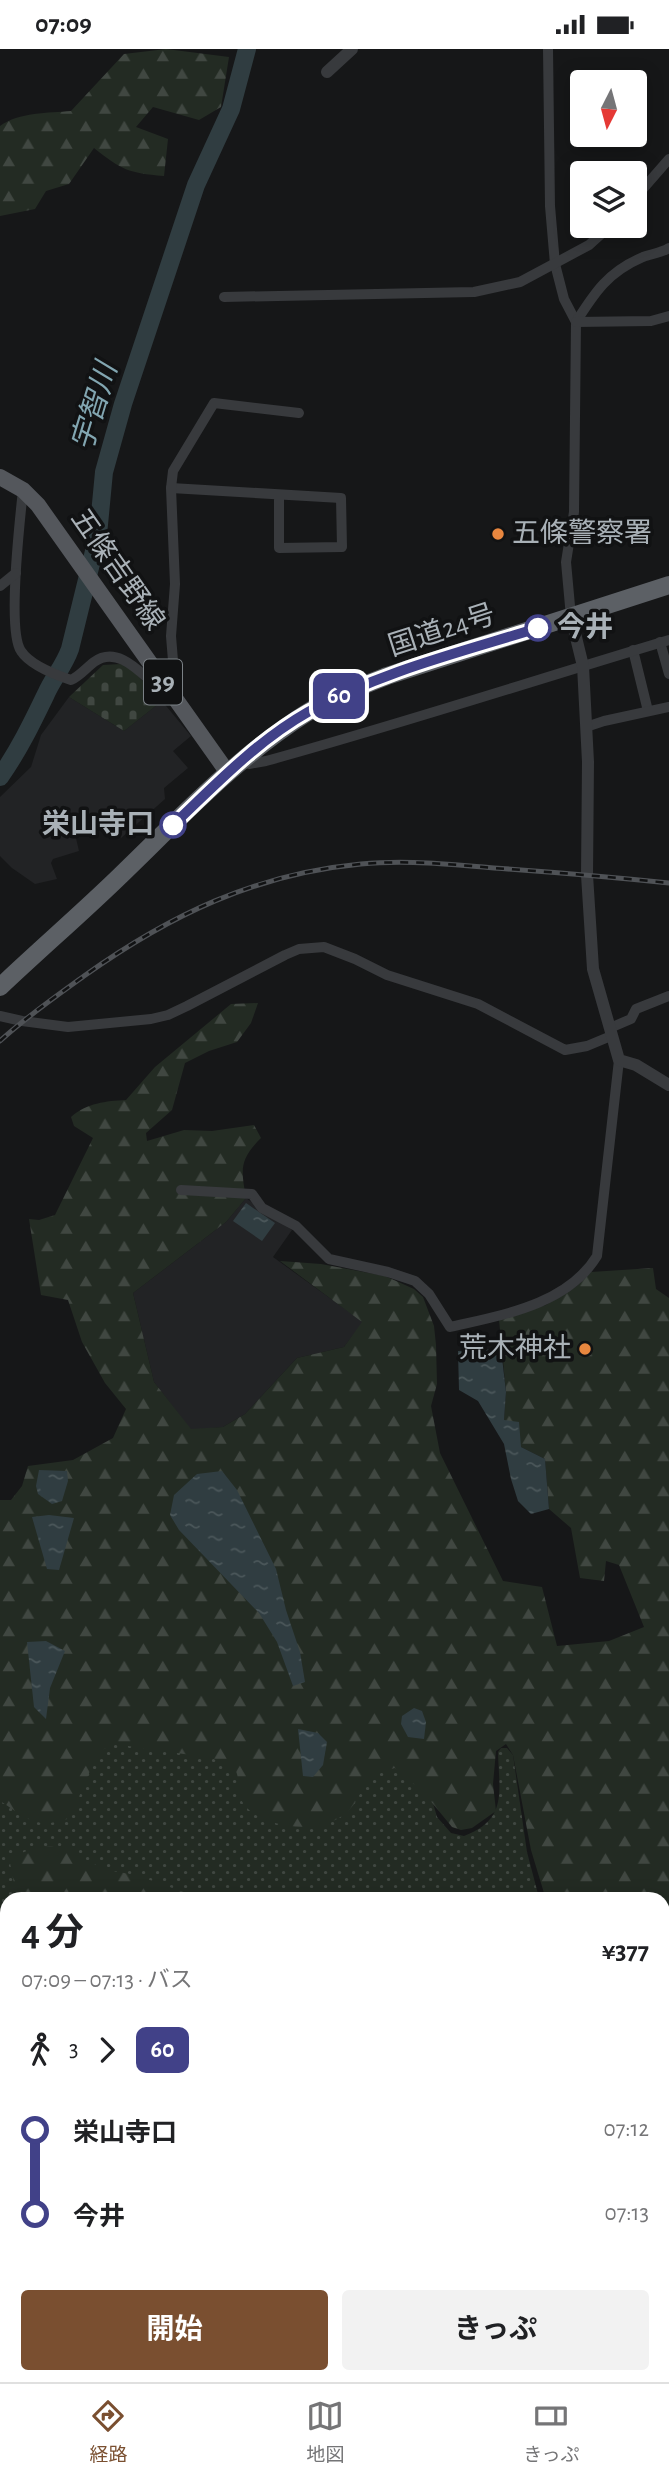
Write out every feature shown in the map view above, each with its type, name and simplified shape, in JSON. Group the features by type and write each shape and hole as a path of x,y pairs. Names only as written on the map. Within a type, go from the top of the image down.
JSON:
{"highway":[{"name":"国道24号","path":"0,987 234,768 306,713 387,676 669,585"}],"main road":[{"name":"五條吉野線","path":"0,477 23,491 38,505 165,685 234,768"}],"street":[{"path":"327,72 352,49"},
{"path":"181,1191 252,1194 262,1208 296,1226 329,1259 415,1281 429,1294 450,1327 498,1316 560,1293 590,1268 597,1256 619,1060 593,969 587,875 583,666 571,617 566,562 574,512 576,322 564,299 555,264 550,206 548,49"},
{"path":"647,184 669,159"},
{"path":"224,297 474,292 520,282 589,245 597,238"},
{"path":"576,322 594,293 608,277 625,266 669,248"},
{"path":"576,322 651,321 669,316"},
{"path":"23,491 16,573 15,629 20,651 47,672 71,680 96,660 107,657 120,658 132,664 153,683 165,685 174,673 171,636 175,584 171,488 176,462 214,403 299,413"},
{"path":"171,488 341,498 342,547 279,548 279,495"},
{"path":"0,586 16,573"},
{"path":"234,768 373,731 469,699 665,641 669,674"},
{"path":"633,650 648,711"},
{"path":"586,727 669,707"},
{"path":"0,1016 68,1027 151,1019 168,1015 299,949 324,947 387,975 478,1004 565,1050 587,1046 631,1019 636,1009 669,996"},
{"path":"619,1060 636,1065 669,1084"}],"shaded area":[{"path":"69,697 124,731 162,701 191,736 173,751 188,768 164,788 165,799 121,838 111,821 75,834 79,851 53,859 51,863 57,879 35,884 0,856 0,797 31,767 41,735"},
{"path":"246,1198 292,1230 273,1257 363,1322 344,1347 297,1358 245,1414 223,1427 191,1430 154,1382 133,1293 226,1222"}],"green space":[{"path":"166,49 229,57 221,107 199,120 153,107 136,127 168,139 164,176 126,169 94,148 69,184 46,191 35,209 0,216 0,126 25,116 71,111 124,54"},
{"path":"121,664 130,668 162,701 124,731 69,697 103,665"},
{"path":"258,1003 251,1023 237,1042 209,1051 185,1063 172,1110 146,1133 147,1141 184,1130 212,1131 254,1125 261,1138 243,1165 246,1198 226,1222 133,1293 154,1382 191,1429 223,1427 245,1414 297,1358 344,1347 362,1322 280,1261 321,1264 385,1276 414,1289 423,1297 434,1326 437,1384 431,1406 440,1453 503,1581 542,1587 557,1646 609,1641 644,1627 619,1565 606,1561 604,1581 580,1578 571,1528 549,1509 545,1459 521,1447 504,1420 506,1392 499,1320 546,1305 577,1286 591,1272 653,1268 656,1289 669,1298 669,1892 544,1892 531,1850 513,1755 506,1744 496,1751 493,1784 496,1811 472,1828 461,1830 452,1827 424,1793 395,1768 373,1776 351,1808 332,1822 305,1827 290,1826 262,1819 251,1812 241,1800 236,1771 212,1758 114,1744 98,1752 70,1818 40,1823 0,1801 0,1500 11,1500 22,1486 28,1466 73,1460 113,1438 126,1409 105,1383 82,1342 68,1300 41,1295 29,1219 39,1220 55,1215 93,1138 74,1126 71,1117 90,1106 126,1100 155,1067 231,1004"},
{"path":"93,1736 378,1755 429,1789 437,1817 451,1833 464,1836 488,1821 494,1812 499,1792 498,1752 501,1748 507,1748 513,1755 527,1852 537,1892 0,1892 0,1773"},
{"path":"50,1846 70,1850 84,1860 112,1871 136,1875 183,1892 16,1892 10,1863 22,1853"}],"water":[{"path":"246,1203 275,1223 262,1241 233,1221"},
{"path":"501,1349 506,1392 504,1420 519,1422 521,1447 545,1459 549,1509 531,1514 518,1501 504,1444 478,1401 459,1390 458,1351"},
{"path":"39,1470 67,1471 68,1481 62,1501 52,1504 38,1494 36,1486"},
{"path":"222,1471 237,1490 276,1569 300,1652 305,1682 293,1686 277,1642 259,1613 179,1530 170,1515 174,1495 197,1474"},
{"path":"49,1515 74,1518 59,1570 47,1569 32,1517"},
{"path":"46,1641 65,1651 50,1688 46,1719 34,1707 27,1642"},
{"path":"414,1708 422,1711 426,1722 424,1739 408,1737 401,1724 402,1716"},
{"path":"298,1729 318,1733 327,1742 323,1765 313,1777 303,1776"}],"waterway":[{"name":"宇智川","path":"0,777 25,736 70,649 98,535 104,472 123,404 196,185 231,109 247,49"}],"railway":[{"path":"0,1041 30,1015 84,976 149,934 215,901 285,877 361,864 411,862 669,883"}],"bus line":[{"name":"60","path":"173,825 240,762 306,713 387,676 538,628"}],"place":[{"name":"五條警察署","path":"498,534"},
{"name":"今井","path":"538,628"},
{"name":"栄山寺口","path":"173,825"},
{"name":"荒木神社","path":"585,1349"}]}
